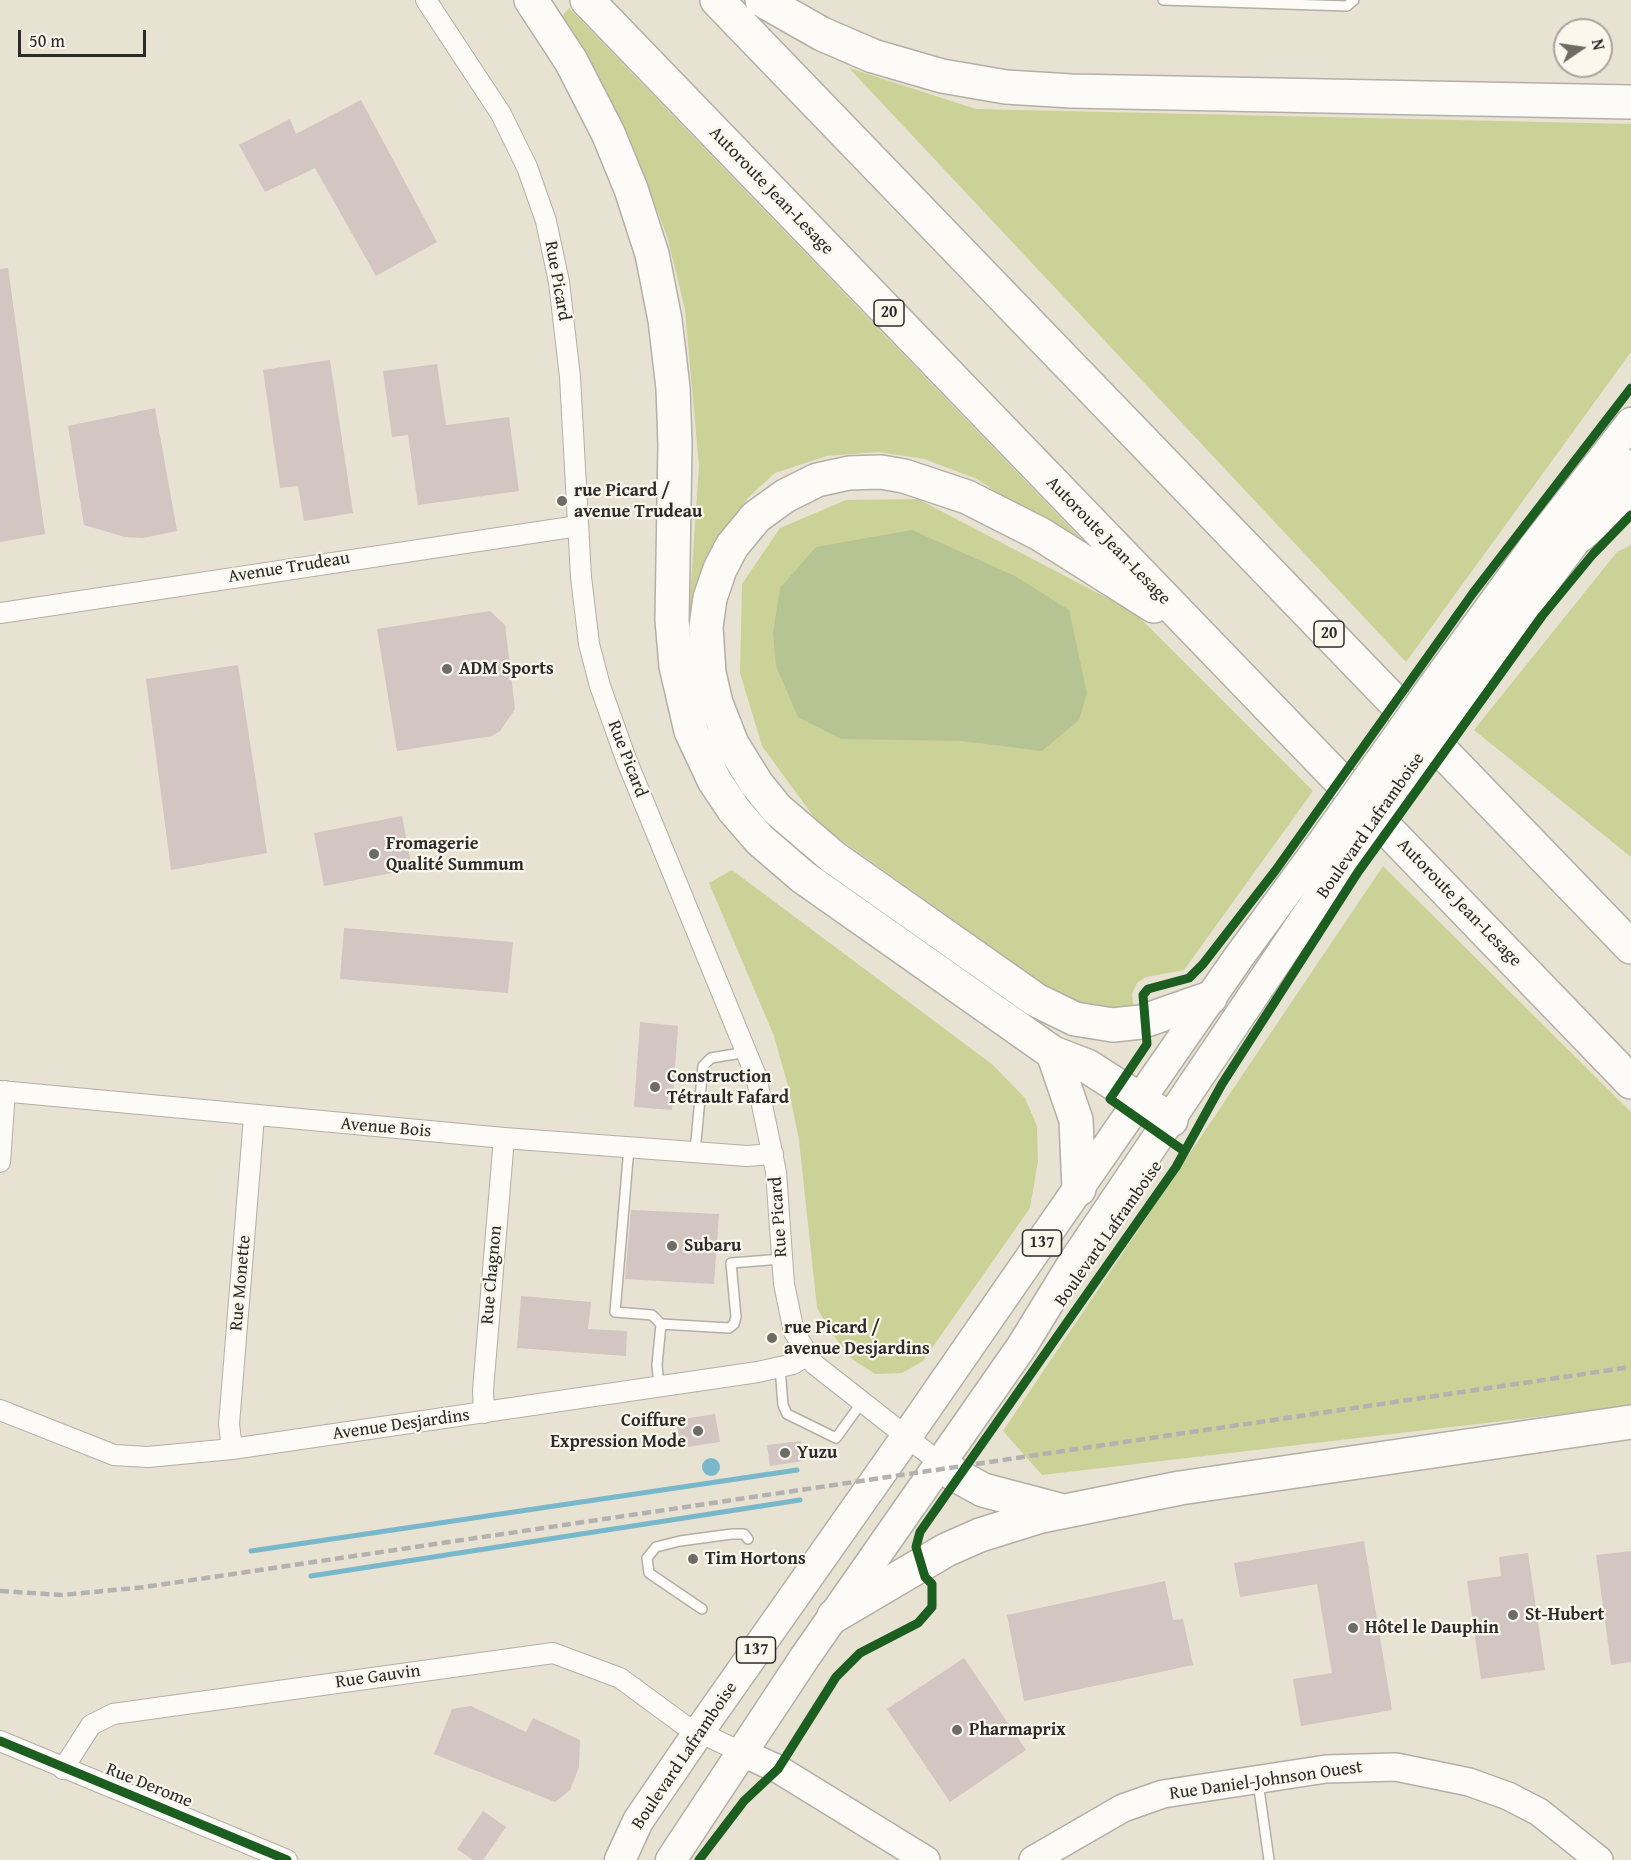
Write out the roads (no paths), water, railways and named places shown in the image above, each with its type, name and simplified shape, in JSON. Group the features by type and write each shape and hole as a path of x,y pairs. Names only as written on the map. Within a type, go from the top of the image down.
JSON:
{"highway":[{"path":"531,0 571,61 608,133 637,205 659,288 670,353 675,425 674,651 684,706 702,757 734,810 782,861 1053,1053 1087,1066 1171,1120"},
{"name":"Autoroute Jean-Lesage","path":"586,0 1631,1082"},
{"name":"20","path":"717,0 1631,947"},
{"path":"762,0 822,34 873,56 926,72 998,86 1052,90 1631,102"},
{"path":"1191,627 1104,576 1040,534 981,503 904,476 860,472 827,477 806,484 774,503 748,526 726,556 714,584 708,612 706,642 709,673 720,717 739,758 756,783 777,809 803,834 888,897 1036,1000 1082,1022 1107,1025 1133,1023 1210,998"},
{"path":"1580,536 1631,491"},
{"path":"1527,840 1631,918"},
{"path":"1053,1053 1070,1096 1076,1120 1079,1189"},
{"path":"834,1616 921,1563 957,1545 1014,1524 1064,1511 1180,1488 1631,1422"},
{"path":"940,1463 954,1474 983,1490 1064,1511"}],"main road":[{"name":"Boulevard Laframboise","path":"1447,691 1514,574 1631,423"},
{"name":"Boulevard Laframboise","path":"671,1860 741,1752 1022,1346 1073,1263 1171,1120 1336,848 1447,691 1580,536 1631,465"},
{"name":"Boulevard Laframboise","path":"620,1860 638,1821 698,1732 907,1436 1210,998 1336,848"}],"street":[{"name":"Rue Picard","path":"426,0 501,114 527,167 546,221 565,325 573,413 585,619 600,686 649,817 748,1052 763,1098 773,1154 789,1316 807,1356 825,1374 940,1463"},
{"name":"Avenue Trudeau","path":"0,613 578,526"},
{"name":"Avenue Bois","path":"2,1091 254,1117 504,1138 758,1156 773,1154"},
{"path":"0,1162 2,1091"},
{"name":"Rue Monette","path":"232,1449 230,1424 254,1117"},
{"name":"Rue Chagnon","path":"484,1413 483,1390 504,1138"},
{"name":"Avenue Desjardins","path":"0,1410 114,1455 148,1457 232,1449 780,1368 807,1356"},
{"name":"Rue Gauvin","path":"63,1769 91,1725 113,1714 553,1653 620,1678 642,1696 698,1732"},
{"path":"698,1732 778,1769 926,1860"},
{"name":"Rue Derome","path":"0,1741 287,1860"},
{"name":"Rue Daniel-Johnson Ouest","path":"1033,1860 1123,1808 1163,1794 1326,1769 1396,1767 1469,1782 1508,1796 1539,1812 1599,1860"}],"lane":[{"path":"1163,0 1347,6 1354,0"},
{"path":"694,1152 703,1066 711,1058 748,1052"},
{"path":"628,1147 615,1312 652,1315 661,1324 731,1327 736,1317 731,1263 782,1259"},
{"path":"659,1386 657,1365 661,1324"},
{"path":"780,1368 783,1405 788,1414 836,1438 862,1402"},
{"path":"702,1609 649,1573 646,1558 656,1547 680,1541 732,1534 744,1534 748,1539"},
{"path":"1257,1779 1269,1860"}],"water":[{"path":"711,1458 717,1461 720,1467 717,1473 711,1476 705,1473 702,1467 705,1461"}],"waterway":[{"path":"251,1551 797,1470"},
{"path":"311,1576 800,1500"}],"railway":[{"path":"0,1591 62,1595 145,1587 1631,1367"}],"place":[{"name":"rue Picard / avenue Trudeau","path":"562,501"},
{"name":"ADM Sports","path":"447,669"},
{"name":"Fromagerie Qualité Summum","path":"374,854"},
{"name":"Construction Tétrault Fafard","path":"655,1087"},
{"name":"Subaru","path":"672,1246"},
{"name":"rue Picard / avenue Desjardins","path":"772,1338"},
{"name":"Coiffure Expression Mode","path":"698,1431"},
{"name":"Yuzu","path":"785,1453"},
{"name":"Tim Hortons","path":"693,1559"},
{"name":"St-Hubert","path":"1513,1615"},
{"name":"Hôtel le Dauphin","path":"1353,1628"},
{"name":"Pharmaprix","path":"957,1730"}]}
